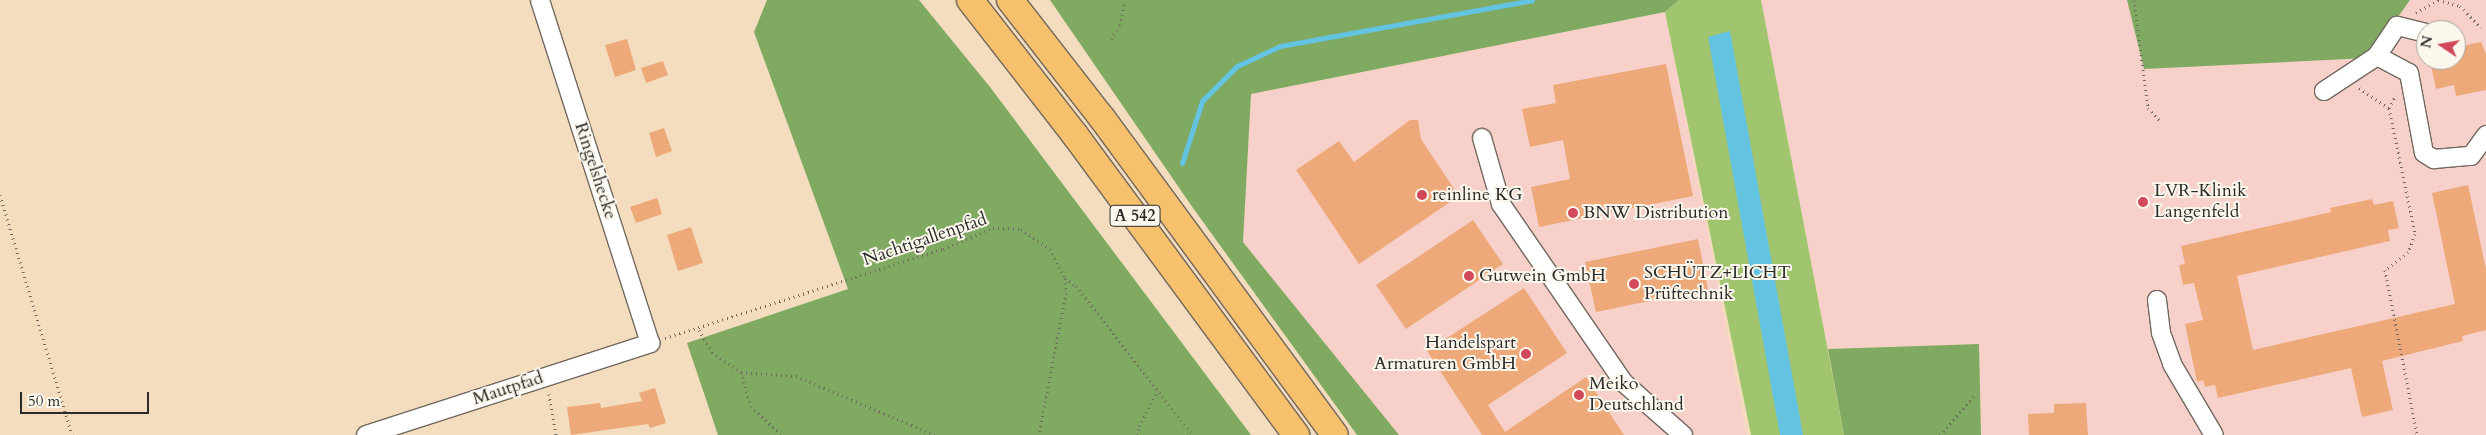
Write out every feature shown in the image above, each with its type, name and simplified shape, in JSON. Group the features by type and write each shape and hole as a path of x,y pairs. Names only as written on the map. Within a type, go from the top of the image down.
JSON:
{"highway":[{"name":"A 542","path":"970,0 1081,143 1296,435"},
{"name":"A 542","path":"1010,0 1113,134 1335,435"}],"street":[{"name":"Ringelshecke","path":"540,0 650,343"},
{"path":"2324,91 2377,56 2397,26 2416,31"},
{"path":"2377,56 2409,74 2424,153 2434,159 2471,156 2486,135"},
{"path":"1482,138 1501,204 1624,383 1683,435"},
{"path":"2157,300 2161,334 2172,364 2214,435"},
{"name":"Mautpfad","path":"366,435 650,343"}],"path":[{"path":"1111,39 1120,25 1125,0"},
{"path":"2134,0 2148,108 2159,120"},
{"path":"2397,26 2438,0 2460,6 2481,28"},
{"path":"2409,74 2389,108 2415,234 2408,252 2385,270 2417,435"},
{"path":"2343,79 2389,108"},
{"path":"0,195 72,435"},
{"name":"Nachtigallenpfad","path":"650,343 699,330 943,249 993,228 1021,229 1050,249 1065,278 1066,293 1040,435"},
{"path":"1065,278 1076,286 1193,435"},
{"path":"699,330 712,352 741,372 796,376 935,435"},
{"path":"741,372 751,406 781,435"},
{"path":"546,377 556,435"},
{"path":"1138,435 1139,426 1158,391"},
{"path":"1940,435 1976,394"}],"shaded area":[{"name":"LVR-Klinik Langenfeld","path":"1761,0 2486,0 2486,435 1981,435 1979,344 1828,349"},
{"path":"1665,12 1747,435 1399,435 1243,242 1251,94"}],"green space":[{"path":"767,0 919,0 990,87 1251,435 718,435 687,343 848,289 754,32"},
{"path":"1050,0 1679,0 1665,12 1251,94 1243,242 1399,435 1357,435 1193,208"},
{"path":"1679,0 1761,0 1844,435 1751,435 1665,12"},
{"path":"2127,0 2410,0 2369,58 2144,69"},
{"path":"1979,344 1981,435 1844,435 1828,349"}],"water":[{"path":"1730,31 1803,435 1780,435 1708,37"}],"building":[{"path":"627,39 636,70 615,77 605,45"},
{"path":"2481,42 2486,54 2486,90 2456,96 2454,85 2436,89 2432,70 2466,70 2466,45"},
{"path":"663,61 668,75 646,83 641,68"},
{"path":"1666,64 1693,196 1539,227 1531,187 1570,179 1563,140 1530,147 1522,109 1556,103 1553,85"},
{"path":"1410,120 1418,120 1421,139 1459,196 1359,264 1296,170 1339,141 1354,162"},
{"path":"664,128 672,151 656,157 649,133"},
{"path":"2468,185 2486,269 2486,330 2462,336 2463,341 2382,361 2393,410 2362,417 2351,368 2218,398 2215,385 2205,387 2203,380 2197,382 2185,324 2203,320 2194,283 2183,285 2179,265 2185,264 2181,246 2331,212 2330,208 2372,199 2374,205 2393,201 2399,228 2388,230 2390,241 2237,276 2253,350 2455,304 2432,193"},
{"path":"657,198 662,214 636,223 630,207"},
{"path":"1473,220 1503,264 1406,329 1376,285"},
{"path":"691,227 703,263 678,271 667,235"},
{"path":"1698,239 1708,289 1596,312 1585,262"},
{"path":"1524,288 1567,353 1488,405 1505,432 1586,377 1624,435 1482,435 1427,351"},
{"path":"655,388 666,423 650,428 648,424 571,435 567,407 600,403 601,408 642,401 639,393"},
{"path":"2086,403 2088,435 2029,435 2028,414 2054,413 2054,404"}],"waterway":[{"path":"1182,163 1202,101 1237,66 1280,46 1532,0"}],"place":[{"name":"reinline KG","path":"1422,195"},
{"name":"LVR-Klinik Langenfeld","path":"2143,202"},
{"name":"BNW Distribution","path":"1573,213"},
{"name":"Gutwein GmbH","path":"1469,276"},
{"name":"SCHÜTZ+LICHT Prüftechnik","path":"1634,284"},
{"name":"Handelspart Armaturen GmbH","path":"1526,354"},
{"name":"Meiko Deutschland","path":"1579,395"}]}
